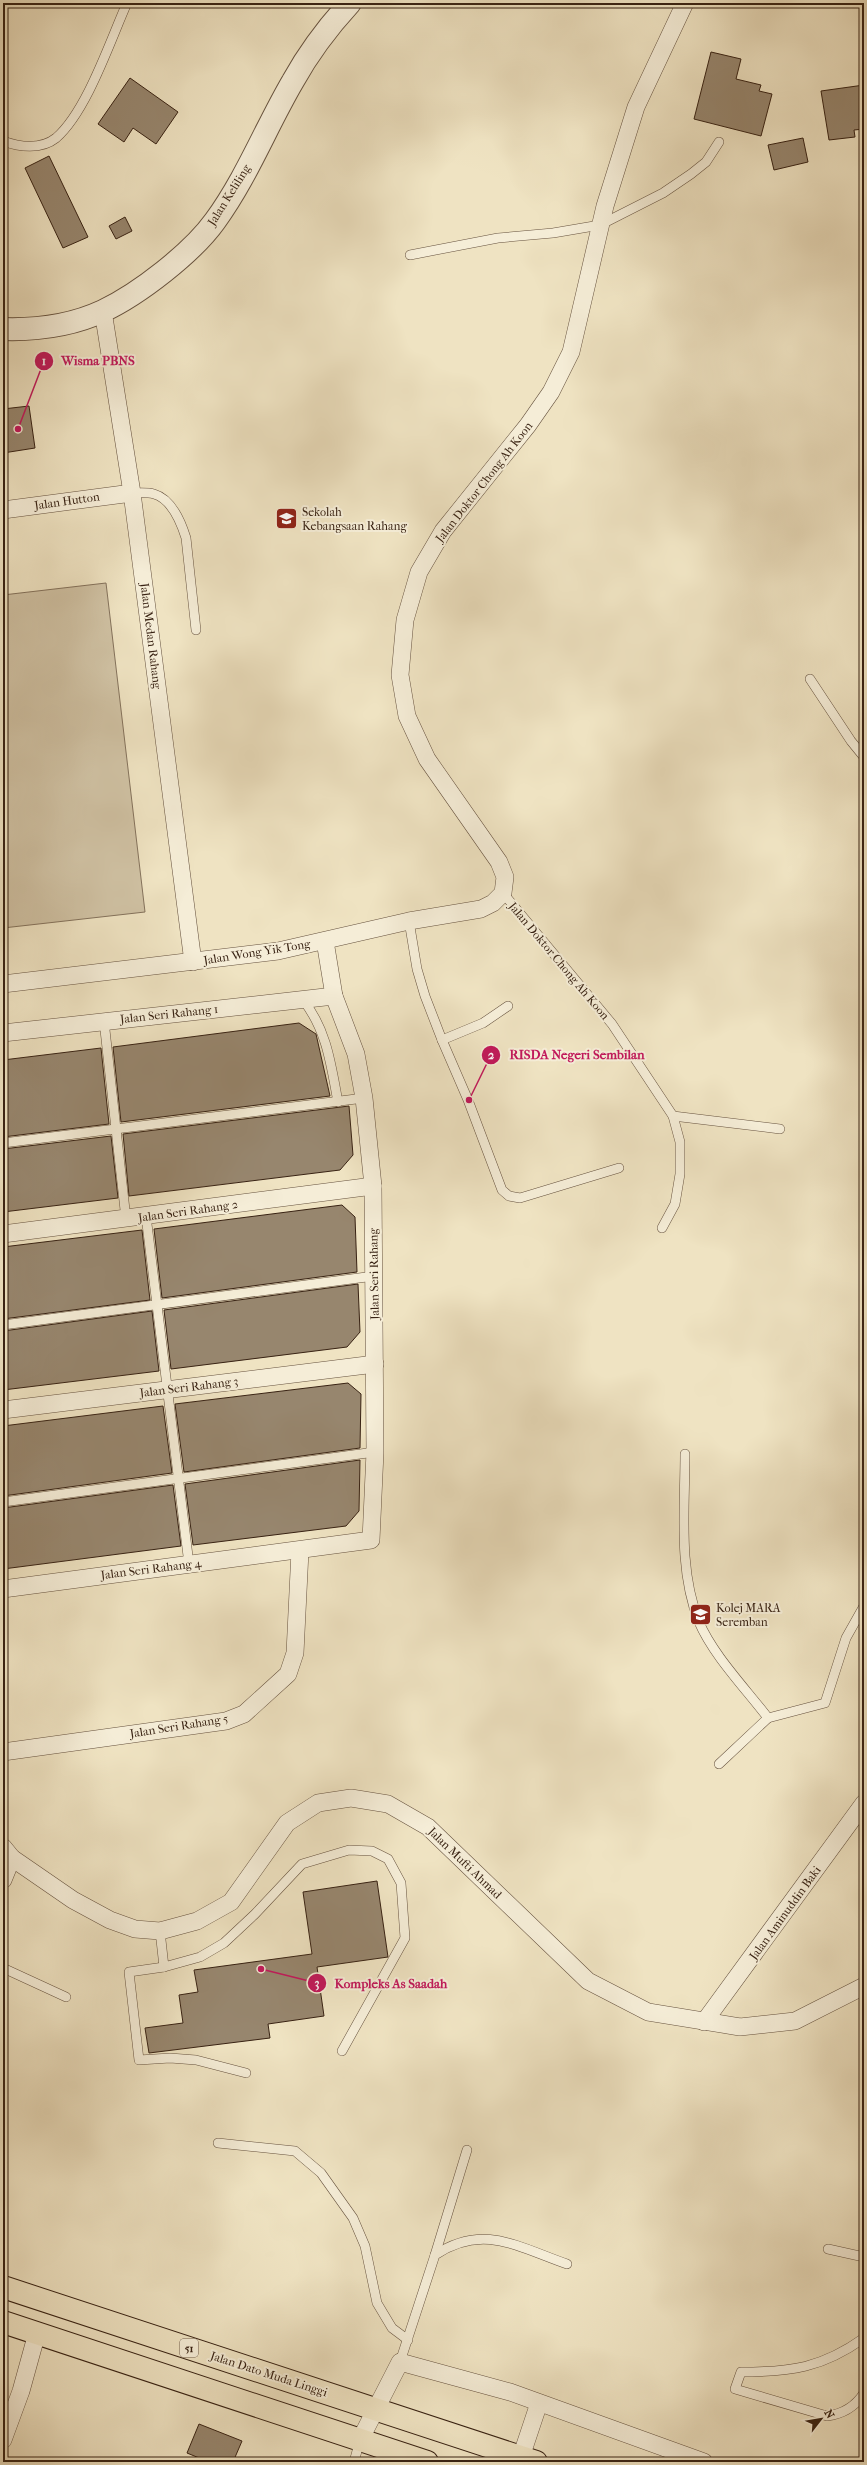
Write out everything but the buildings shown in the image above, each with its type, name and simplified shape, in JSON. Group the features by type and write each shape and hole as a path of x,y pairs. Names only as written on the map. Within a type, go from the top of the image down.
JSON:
{"highway":[{"name":"Jalan Dato Muda Linggi","path":"3,2287 528,2460"},
{"path":"3,2322 427,2462"}],"street":[{"name":"Jalan Keliling","path":"3,329 25,329 64,324 103,311 164,270 194,245 215,221 233,193 293,80 322,34 350,3"},
{"name":"Jalan Doktor Chong Ah Koon","path":"503,893 505,877 500,862 427,759 407,716 400,675 405,620 419,572 443,531 528,425 554,386 571,352 600,225 636,107 685,3"},
{"name":"Jalan Medan Rahang","path":"103,311 132,492 193,962"},
{"name":"Jalan Hutton","path":"3,510 132,492"},
{"name":"Jalan Wong Yik Tong","path":"3,984 278,951 409,921 481,909 493,903 503,893"},
{"name":"Jalan Seri Rahang","path":"300,1551 371,1540 376,1452 373,1186 364,1098 356,1054 334,996 325,941"},
{"name":"Jalan Seri Rahang 1","path":"3,1033 334,996"},
{"name":"Jalan Seri Rahang 2","path":"3,1234 373,1186"},
{"name":"Jalan Seri Rahang 3","path":"3,1410 375,1364"},
{"name":"Jalan Seri Rahang 4","path":"3,1589 300,1551"},
{"name":"Jalan Seri Rahang 5","path":"3,1752 226,1720 244,1714 288,1674 295,1653 300,1551"},
{"name":"Jalan Mufti Ahmad","path":"7,1853 73,1900 110,1920 135,1929 160,1931 197,1921 231,1902 287,1823 318,1803 351,1798 388,1804 428,1827 588,1981 648,2012 740,2027 795,2021 864,1986"},
{"name":"Jalan Aminuddin Baki","path":"704,2022 864,1803"},
{"path":"3,1880 7,1853"},
{"path":"3,2440 21,2391 37,2333"},
{"path":"360,2440 374,2409 400,2362 510,2392 704,2462"},
{"path":"528,2460 539,2403"}],"lane":[{"path":"3,141 14,145 35,147 55,139 72,120 87,92 127,3"},
{"path":"410,255 498,238 553,233 600,225 663,193 691,174 706,162 719,142"},
{"path":"132,492 154,494 167,501 181,523 186,538 196,630"},
{"path":"810,679 851,741 864,757"},
{"name":"Jalan Doktor Chong Ah Koon","path":"503,893 612,1024 673,1116 680,1142 680,1174 675,1204 662,1228"},
{"path":"409,921 417,969 442,1040 468,1100 502,1190 509,1196 520,1198 619,1168"},
{"path":"303,1000 314,1013 323,1032 338,1102"},
{"path":"442,1040 483,1023 508,1006"},
{"path":"104,1021 126,1219"},
{"path":"3,1144 364,1098"},
{"path":"673,1116 780,1129"},
{"path":"146,1216 189,1564"},
{"path":"3,1325 374,1276"},
{"path":"3,1502 376,1452"},
{"path":"685,1454 685,1559 688,1587 700,1623 715,1650 768,1718"},
{"path":"719,1764 768,1718 825,1703 846,1638 864,1606"},
{"path":"246,2073 196,2060 170,2058 139,2060 129,1972 164,1967 200,1957 224,1943 255,1914 302,1864 348,1850 372,1851 388,1859 401,1883 405,1938 342,2051"},
{"path":"160,1931 164,1967"},
{"path":"3,1968 66,1997"},
{"path":"218,2143 295,2151 321,2173 356,2225 365,2246 377,2303 392,2328 408,2340"},
{"path":"400,2362 467,2150"},
{"path":"435,2255 450,2245 474,2239 494,2238 567,2264"},
{"path":"828,2249 864,2257"},
{"path":"864,2338 832,2357 809,2367 778,2372 741,2372 735,2389 827,2416 841,2414 858,2402 864,2393"},
{"path":"354,2462 360,2440"}],"shaded area":[{"path":"106,583 145,912 3,928 3,595"}],"place":[{"name":"Wisma PBNS","path":"18,429"},
{"name":"Sekolah Kebangsaan Rahang","path":"286,519"},
{"name":"RISDA Negeri Sembilan","path":"469,1100"},
{"name":"Kolej MARA Seremban","path":"700,1615"},
{"name":"Kompleks As Saadah","path":"261,1969"}]}
